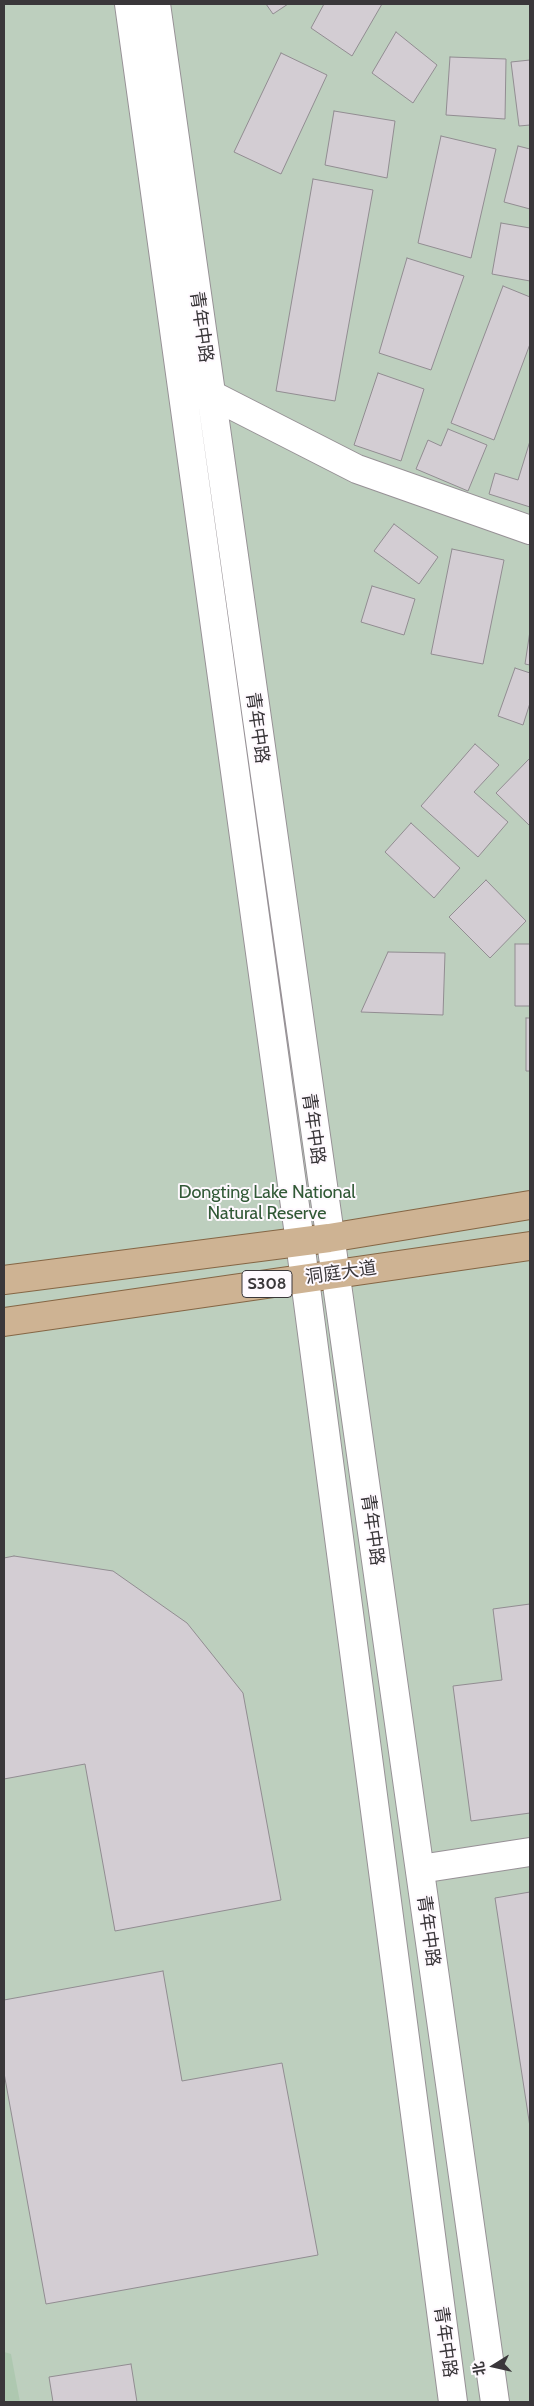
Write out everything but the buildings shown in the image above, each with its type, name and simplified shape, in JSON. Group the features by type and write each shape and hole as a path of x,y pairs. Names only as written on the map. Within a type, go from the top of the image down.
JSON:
{"main road":[{"name":"青年中路","path":"129,4 305,1278 453,2402"},
{"name":"青年中路","path":"156,4 495,2402"},
{"path":"210,394 357,469 530,530"},
{"name":"洞庭大道","path":"4,1280 329,1238 530,1205"},
{"name":"洞庭大道","path":"4,1322 530,1246"},
{"path":"420,1869 530,1852"}],"green space":[{"name":"Dongting Lake National Natural Reserve","path":"4,4 530,4 530,2402 4,2402"},
{"path":"4,2352 11,2354 20,2402 4,2402"}]}
